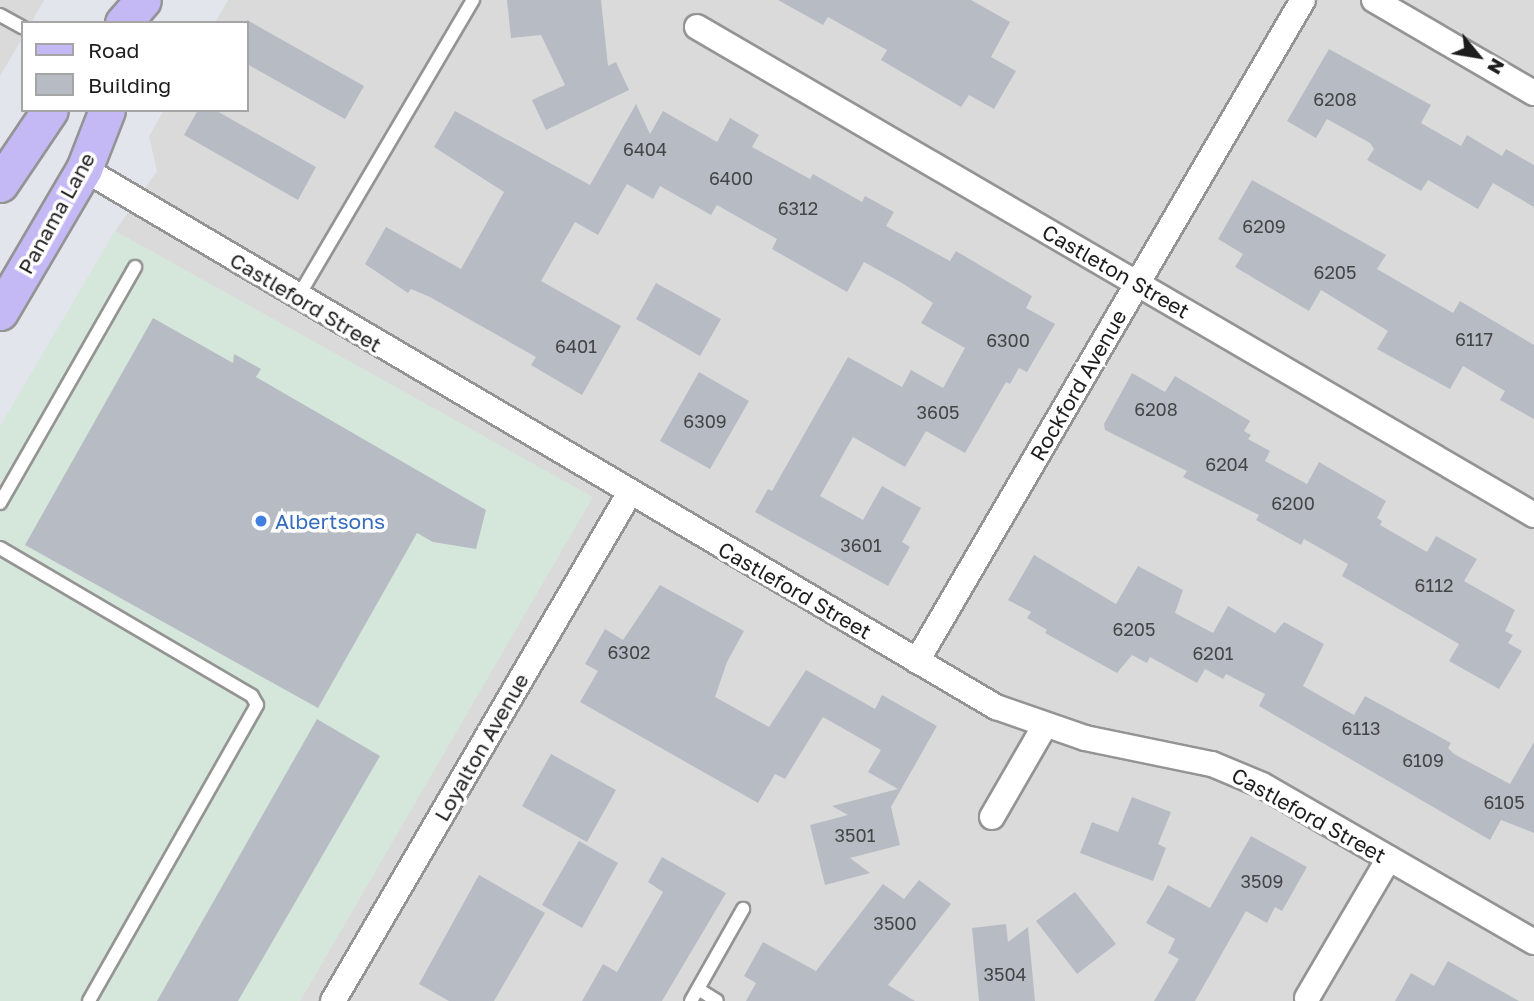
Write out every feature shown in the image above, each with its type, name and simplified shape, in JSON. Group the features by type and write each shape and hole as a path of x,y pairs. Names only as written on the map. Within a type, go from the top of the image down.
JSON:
{"main road":[{"path":"0,184 49,112"},
{"path":"84,112 74,134 84,169"},
{"name":"Panama Lane","path":"0,312 84,169 106,112"}],"street":[{"name":"Rockford Avenue","path":"917,661 1303,0"},
{"path":"1374,0 1534,93"},
{"name":"Castleton Street","path":"697,27 1534,516"},
{"name":"Castleford Street","path":"84,169 629,494 996,707 1044,727 1212,764 1262,785 1534,942"},
{"name":"Loyalton Avenue","path":"333,1001 629,494"},
{"path":"992,817 1044,727"},
{"path":"1307,998 1389,858"}],"lane":[{"path":"298,297 473,0"},
{"path":"2,19 21,28"},
{"path":"0,503 135,267"},
{"path":"0,548 252,696 257,705 89,1001"},
{"path":"717,1001 694,995 743,909"}],"shaded area":[{"path":"0,0 44,0 32,21 21,21 21,40 0,76"},
{"path":"228,0 1534,0 1534,1001 300,1001 592,497 115,231 157,171 149,136 163,112 248,112 248,21 216,21"},
{"path":"115,231 593,497 300,1001 0,1001 0,426"}],"building":[{"path":"507,0 601,0 608,66 616,62 629,90 546,130 532,100 565,85 541,35 511,38"},
{"path":"778,0 971,0 1010,22 991,57 1016,71 994,109 969,95 961,107 881,60 887,50 828,17 823,25"},
{"path":"247,21 364,86 345,119 248,65"},
{"path":"1329,49 1431,105 1421,123 1461,146 1467,135 1502,156 1506,149 1534,165 1534,207 1493,183 1478,209 1428,180 1421,191 1367,160 1374,149 1370,143 1327,119 1316,138 1287,121"},
{"path":"636,104 650,134 663,111 717,142 730,118 759,135 752,147 810,179 813,174 862,202 865,196 894,212 886,226 950,261 956,251 1032,296 1026,308 1055,324 1027,372 1019,368 1010,384 1006,382 965,453 926,431 905,467 853,437 820,496 863,520 882,486 921,508 902,542 910,547 888,586 755,512 768,489 772,491 848,357 902,387 911,370 943,388 965,348 921,323 933,303 902,283 864,262 847,292 772,249 777,239 717,205 711,215 660,186 653,199 627,184 598,235 575,222 541,281 621,326 582,395 531,365 536,357 430,297 411,289 408,293 365,264 386,227 461,269 504,192 434,147 455,111 590,185"},
{"path":"197,112 219,112 316,167 298,200 184,135"},
{"path":"1252,180 1386,255 1377,269 1453,313 1460,301 1534,345 1534,419 1500,400 1505,391 1463,366 1450,389 1377,349 1388,331 1321,290 1309,311 1235,267 1243,254 1218,239"},
{"path":"656,283 721,319 700,356 636,319"},
{"name":"Albertsons","path":"153,318 233,363 234,354 261,369 256,377 486,510 476,549 433,542 417,533 318,708 25,545"},
{"path":"699,372 749,401 710,469 660,441"},
{"path":"1132,373 1165,392 1175,376 1250,421 1244,431 1251,435 1248,439 1270,451 1265,461 1307,484 1319,462 1386,501 1377,518 1382,521 1380,525 1427,552 1436,536 1477,559 1464,581 1515,610 1505,631 1513,635 1508,643 1522,651 1499,689 1449,661 1459,644 1342,576 1348,564 1304,539 1301,545 1256,520 1259,515 1183,477 1187,471 1105,430 1104,424"},
{"path":"1034,555 1116,604 1138,566 1183,590 1175,613 1213,633 1228,606 1275,633 1284,622 1324,644 1303,686 1354,715 1365,696 1451,743 1448,748 1454,754 1510,784 1534,742 1534,833 1501,820 1490,840 1259,706 1265,694 1226,674 1223,679 1205,669 1197,683 1150,657 1147,663 1132,655 1117,673 1045,633 1047,630 1027,618 1031,612 1008,600"},
{"path":"660,585 744,631 727,662 715,697 769,727 806,670 875,709 882,695 937,726 891,807 900,845 850,858 870,873 825,885 810,825 848,815 832,806 898,789 868,772 881,750 823,717 785,779 775,774 758,803 580,702 598,671 585,664 605,629 623,640"},
{"path":"317,719 380,756 238,1001 157,1001"},
{"path":"551,754 616,790 587,842 522,806"},
{"path":"1132,797 1171,812 1158,844 1166,848 1153,881 1080,853 1092,822 1118,832"},
{"path":"1251,836 1307,867 1282,911 1275,907 1267,923 1246,911 1195,1001 1154,1001 1179,959 1168,953 1175,939 1146,923 1168,885 1210,908"},
{"path":"579,841 618,863 582,928 542,905"},
{"path":"662,857 726,893 662,1001 582,1001 603,964 617,972 663,892 648,882"},
{"path":"479,875 545,913 494,1001 449,1001 419,984"},
{"path":"919,880 951,904 888,985 915,1001 746,1001 756,983 744,976 763,942 816,971 883,884 904,899"},
{"path":"1075,892 1116,944 1077,974 1036,921"},
{"path":"1006,924 1008,942 1028,927 1035,1001 979,1001 972,928"},
{"path":"1448,961 1519,1001 1395,1001 1411,973 1434,986"}],"place":[{"name":"Albertsons","path":"261,521"}]}
